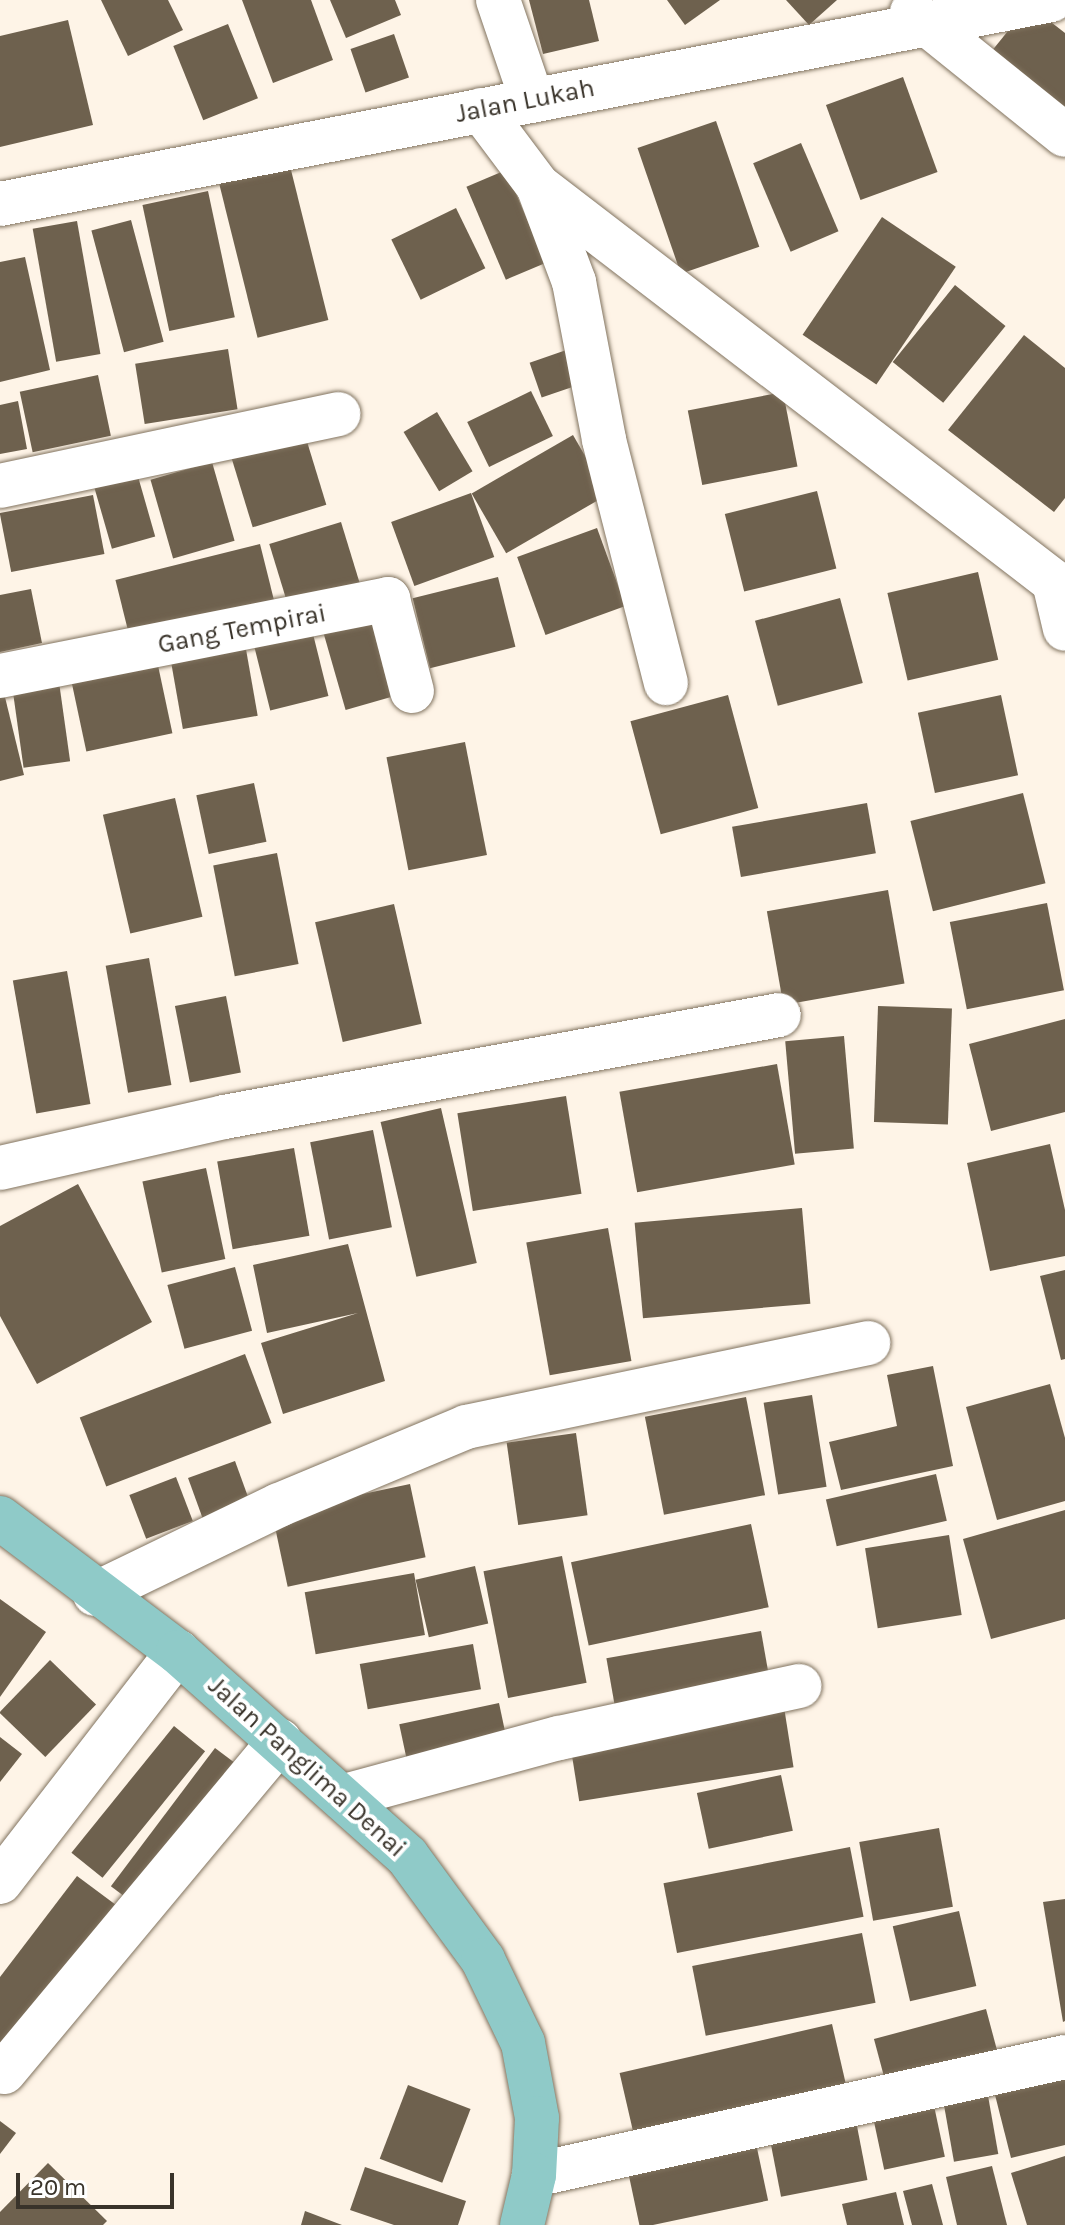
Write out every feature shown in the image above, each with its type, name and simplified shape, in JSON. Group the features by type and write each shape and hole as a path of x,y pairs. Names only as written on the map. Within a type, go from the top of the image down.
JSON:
{"main road":[{"name":"Jalan Panglima Denai","path":"0,1518 95,1594 178,1652 345,1796 407,1856 483,1960 523,2043 537,2118 534,2175 522,2225"}],"street":[{"path":"498,0 532,100"},
{"name":"Jalan Lukah","path":"0,204 532,100 912,12 1051,0"},
{"path":"912,12 1065,135"},
{"path":"481,110 538,186 1060,587 1065,629"},
{"path":"538,186 574,282 604,440 666,683"},
{"path":"0,486 338,414"},
{"name":"Gang Tempirai","path":"0,676 388,599 412,691"},
{"path":"0,1168 224,1117 779,1015"},
{"path":"95,1594 279,1505 466,1427 868,1343"},
{"path":"0,1882 178,1652"},
{"path":"345,1796 559,1738 799,1686"},
{"path":"4,2072 280,1741"},
{"path":"534,2175 1065,2057"}],"building":[{"path":"101,0 168,0 183,30 128,56"},
{"path":"242,0 311,0 333,60 273,83"},
{"path":"330,0 395,0 401,15 346,38"},
{"path":"529,0 589,0 599,41 543,54"},
{"path":"667,0 720,0 685,25"},
{"path":"786,0 837,0 809,25"},
{"path":"1029,5 1065,33 1065,110 991,52"},
{"path":"68,20 93,125 0,147 0,36"},
{"path":"228,24 258,98 203,120 173,46"},
{"path":"394,34 409,77 365,92 351,49"},
{"path":"903,77 938,172 860,200 826,105"},
{"path":"716,121 759,247 681,274 638,148"},
{"path":"801,143 839,231 791,252 753,163"},
{"path":"288,158 328,320 258,338 217,176"},
{"path":"506,170 545,263 506,280 466,187"},
{"path":"208,191 235,317 169,331 142,205"},
{"path":"456,208 485,268 421,300 391,240"},
{"path":"882,217 956,267 876,384 803,335"},
{"path":"131,220 164,342 124,352 91,231"},
{"path":"77,221 100,354 56,362 33,229"},
{"path":"25,257 50,370 0,382 0,262"},
{"path":"955,285 1006,326 943,403 893,362"},
{"path":"1024,335 1065,368 1065,498 1054,512 948,430"},
{"path":"575,347 587,382 542,398 530,363"},
{"path":"228,349 238,409 145,424 135,364"},
{"path":"98,375 111,436 33,452 20,392"},
{"path":"531,391 553,436 489,467 467,422"},
{"path":"783,392 798,467 702,485 688,411"},
{"path":"18,401 27,449 0,454 0,405"},
{"path":"437,412 473,471 439,491 404,432"},
{"path":"305,435 326,505 253,527 231,458"},
{"path":"573,435 608,495 506,553 472,493"},
{"path":"212,462 235,541 173,558 150,480"},
{"path":"137,473 155,536 112,549 94,485"},
{"path":"817,491 836,569 744,592 725,514"},
{"path":"471,493 494,557 414,586 391,522"},
{"path":"93,495 104,554 11,572 0,513"},
{"path":"341,522 361,586 289,608 269,544"},
{"path":"597,528 625,606 546,635 517,557"},
{"path":"260,544 276,608 131,644 115,580"},
{"path":"978,572 998,660 908,681 887,593"},
{"path":"498,577 515,647 430,668 413,598"},
{"path":"31,589 42,643 0,652 0,595"},
{"path":"840,598 863,683 778,706 755,621"},
{"path":"380,616 402,694 346,710 323,632"},
{"path":"312,630 328,696 270,710 254,645"},
{"path":"244,638 258,716 183,729 169,651"},
{"path":"156,656 172,733 86,752 70,674"},
{"path":"59,682 70,761 24,768 12,689"},
{"path":"3,689 24,775 0,781 0,690"},
{"path":"728,695 758,808 661,834 630,721"},
{"path":"1001,695 1018,775 935,793 918,713"},
{"path":"465,742 487,855 408,870 386,757"},
{"path":"254,783 266,842 209,854 196,795"},
{"path":"1023,793 1045,883 933,911 910,821"},
{"path":"175,798 202,917 130,934 103,815"},
{"path":"867,803 876,853 741,877 732,827"},
{"path":"277,853 299,964 235,976 213,865"},
{"path":"888,890 904,984 783,1005 767,911"},
{"path":"1047,903 1064,990 967,1009 950,922"},
{"path":"394,904 422,1024 343,1042 315,922"},
{"path":"149,958 171,1085 128,1093 106,966"},
{"path":"67,971 90,1104 36,1113 13,981"},
{"path":"226,996 241,1073 190,1082 175,1006"},
{"path":"878,1006 952,1009 948,1125 874,1122"},
{"path":"1065,1019 1065,1112 991,1131 969,1044"},
{"path":"844,1036 854,1149 795,1154 785,1041"},
{"path":"777,1064 795,1164 637,1192 619,1092"},
{"path":"566,1096 581,1194 473,1211 457,1113"},
{"path":"441,1108 477,1263 416,1277 381,1122"},
{"path":"373,1130 392,1227 329,1239 310,1142"},
{"path":"1050,1144 1065,1210 1065,1256 990,1271 967,1163"},
{"path":"294,1148 309,1236 233,1249 217,1162"},
{"path":"206,1168 225,1259 162,1272 142,1182"},
{"path":"78,1184 152,1322 37,1384 0,1316 0,1226"},
{"path":"802,1208 810,1304 643,1318 635,1223"},
{"path":"608,1228 631,1361 550,1375 526,1242"},
{"path":"348,1244 385,1381 283,1414 261,1343 358,1313 267,1333 253,1265"},
{"path":"235,1267 252,1331 184,1349 167,1285"},
{"path":"1065,1270 1065,1359 1061,1360 1040,1276"},
{"path":"245,1354 272,1423 106,1487 80,1417"},
{"path":"933,1366 953,1466 841,1490 829,1442 897,1426 887,1375"},
{"path":"1050,1384 1065,1438 1065,1501 997,1520 966,1407"},
{"path":"812,1395 827,1487 778,1495 764,1403"},
{"path":"746,1397 765,1495 664,1515 645,1417"},
{"path":"576,1433 588,1515 518,1525 507,1443"},
{"path":"235,1461 251,1505 204,1522 188,1478"},
{"path":"936,1474 947,1521 837,1546 826,1499"},
{"path":"176,1477 193,1521 146,1539 129,1495"},
{"path":"410,1484 426,1557 288,1587 272,1513"},
{"path":"1065,1510 1065,1619 991,1639 963,1539"},
{"path":"751,1524 769,1607 589,1645 571,1562"},
{"path":"949,1535 962,1615 878,1628 865,1548"},
{"path":"562,1556 587,1683 508,1698 483,1571"},
{"path":"475,1566 488,1623 429,1637 416,1580"},
{"path":"414,1573 425,1635 316,1654 305,1592"},
{"path":"0,1599 46,1632 0,1697"},
{"path":"761,1631 771,1689 617,1716 606,1658"},
{"path":"473,1644 481,1689 368,1709 360,1664"},
{"path":"50,1660 96,1704 45,1757 0,1712"},
{"path":"499,1703 507,1741 407,1762 399,1724"},
{"path":"784,1707 794,1767 579,1801 570,1741"},
{"path":"174,1726 205,1751 103,1878 71,1853"},
{"path":"0,1737 22,1754 0,1782"},
{"path":"215,1748 243,1769 139,1907 111,1886"},
{"path":"781,1775 793,1831 709,1849 697,1793"},
{"path":"939,1828 953,1907 873,1921 859,1842"},
{"path":"850,1847 864,1917 677,1953 663,1883"},
{"path":"77,1876 116,1905 0,2043 0,1977"},
{"path":"1065,1899 1065,2021 1063,2022 1043,1902"},
{"path":"959,1911 976,1986 910,2001 893,1926"},
{"path":"862,1933 876,2003 706,2036 692,1966"},
{"path":"986,2009 1000,2060 888,2090 874,2039"},
{"path":"832,2024 848,2091 635,2140 620,2073"},
{"path":"1065,2073 1065,2145 1011,2158 994,2091"},
{"path":"408,2085 471,2109 442,2183 380,2159"},
{"path":"987,2090 998,2154 954,2162 943,2098"},
{"path":"933,2101 945,2157 884,2170 872,2114"},
{"path":"0,2121 16,2133 0,2154"},
{"path":"856,2121 867,2180 781,2197 770,2138"},
{"path":"754,2134 768,2201 653,2225 639,2225 626,2161"},
{"path":"1065,2156 1065,2225 1027,2225 1011,2173"},
{"path":"48,2163 107,2221 103,2225 0,2225 0,2212"},
{"path":"992,2166 1007,2225 957,2225 946,2177"},
{"path":"365,2167 466,2201 458,2225 394,2225 350,2210"},
{"path":"932,2184 943,2225 912,2225 903,2191"},
{"path":"896,2192 904,2225 847,2225 842,2204"},
{"path":"305,2211 342,2225 301,2225"}]}
